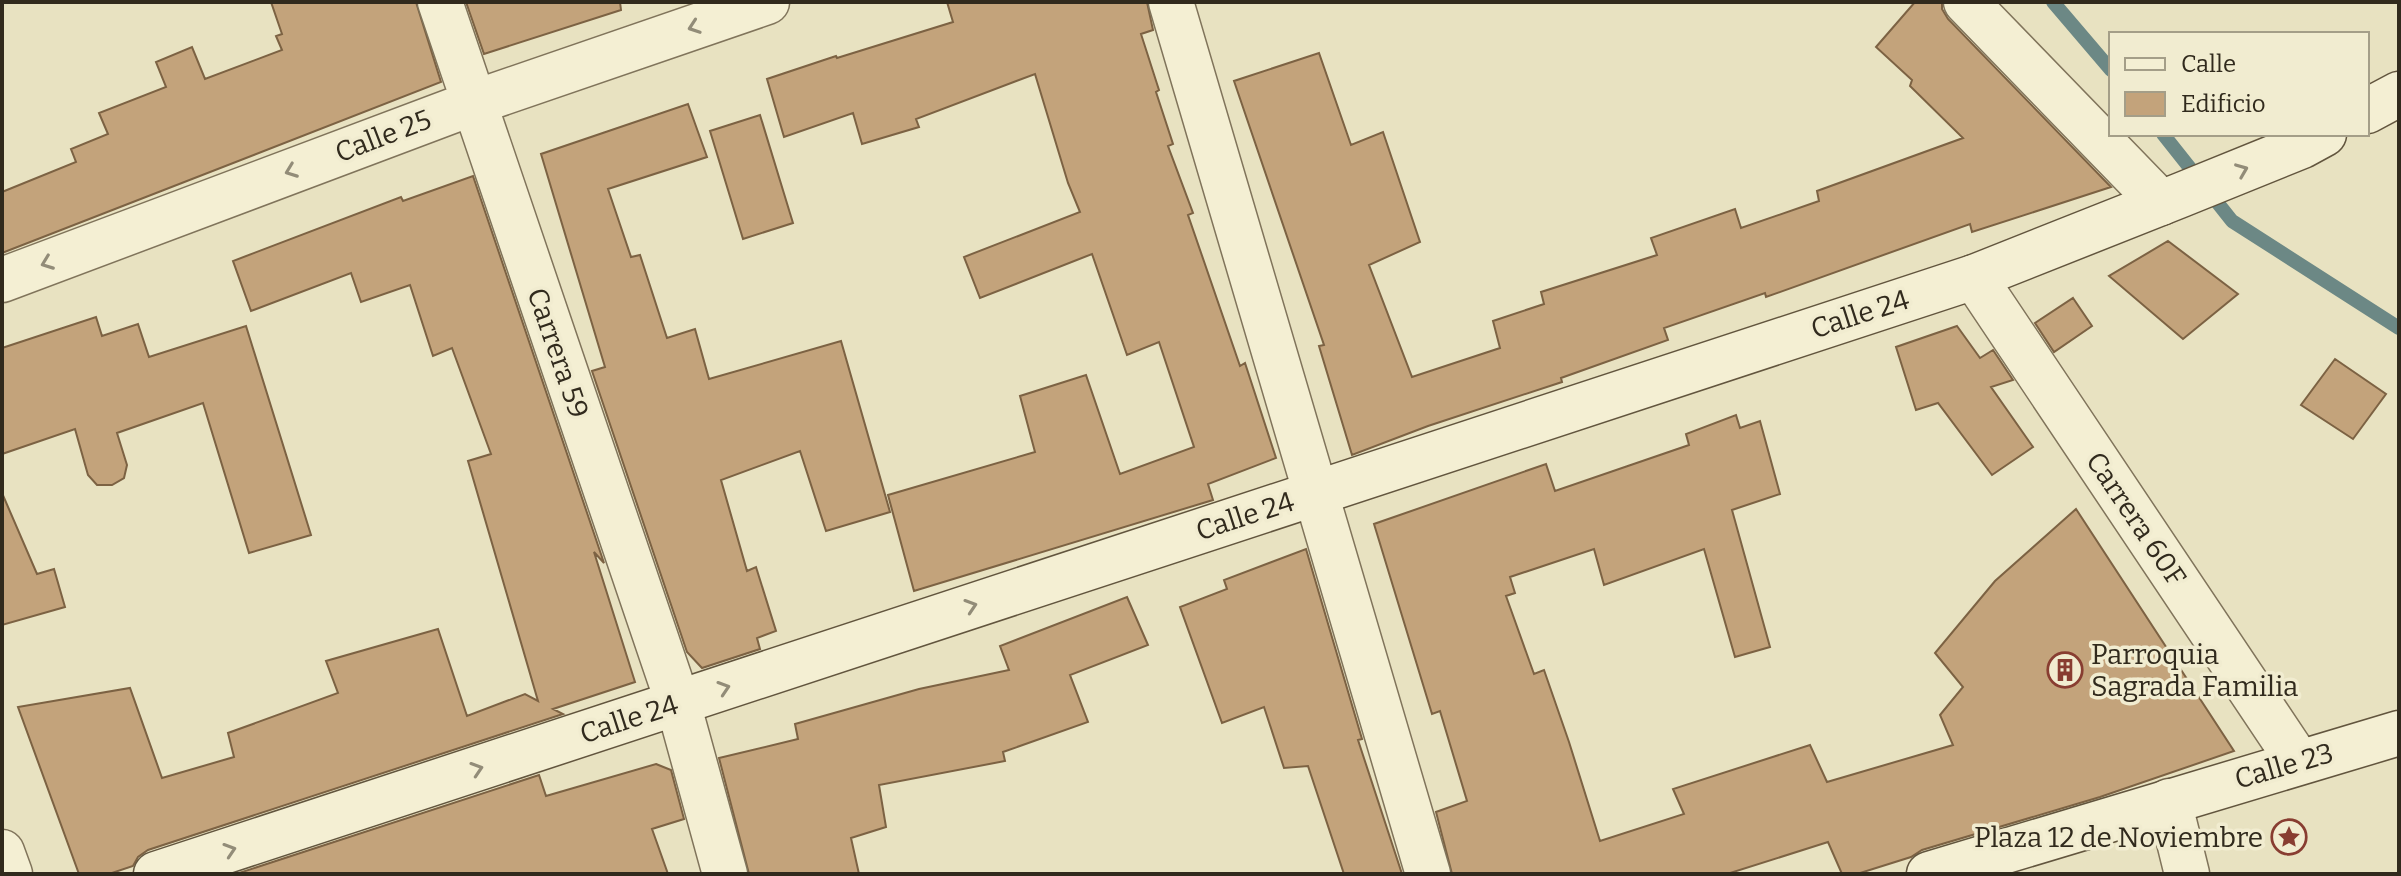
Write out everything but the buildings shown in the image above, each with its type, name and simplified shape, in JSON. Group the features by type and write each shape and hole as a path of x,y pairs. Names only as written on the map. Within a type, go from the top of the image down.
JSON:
{"street":[{"name":"Carrera 59","path":"440,2 678,703 725,874"},
{"name":"Calle 25","path":"2,280 473,103 767,2"},
{"path":"1171,2 1428,874"},
{"path":"1966,2 2171,199"},
{"path":"2369,110 2399,94"},
{"name":"Calle 24","path":"156,874 1974,277 2313,140"},
{"name":"Carrera 60F","path":"1974,277 2298,761"},
{"name":"Calle 23","path":"1929,874 2399,733"},
{"path":"2169,801 2187,874"},
{"path":"2,852 10,874"}],"waterway":[{"path":"2053,2 2109,68"},
{"path":"2165,136 2232,221 2399,328"}],"place":[{"name":"Parroquia Sagrada Familia","path":"2065,670"},
{"name":"Plaza 12 de Noviembre","path":"2289,837"}]}
